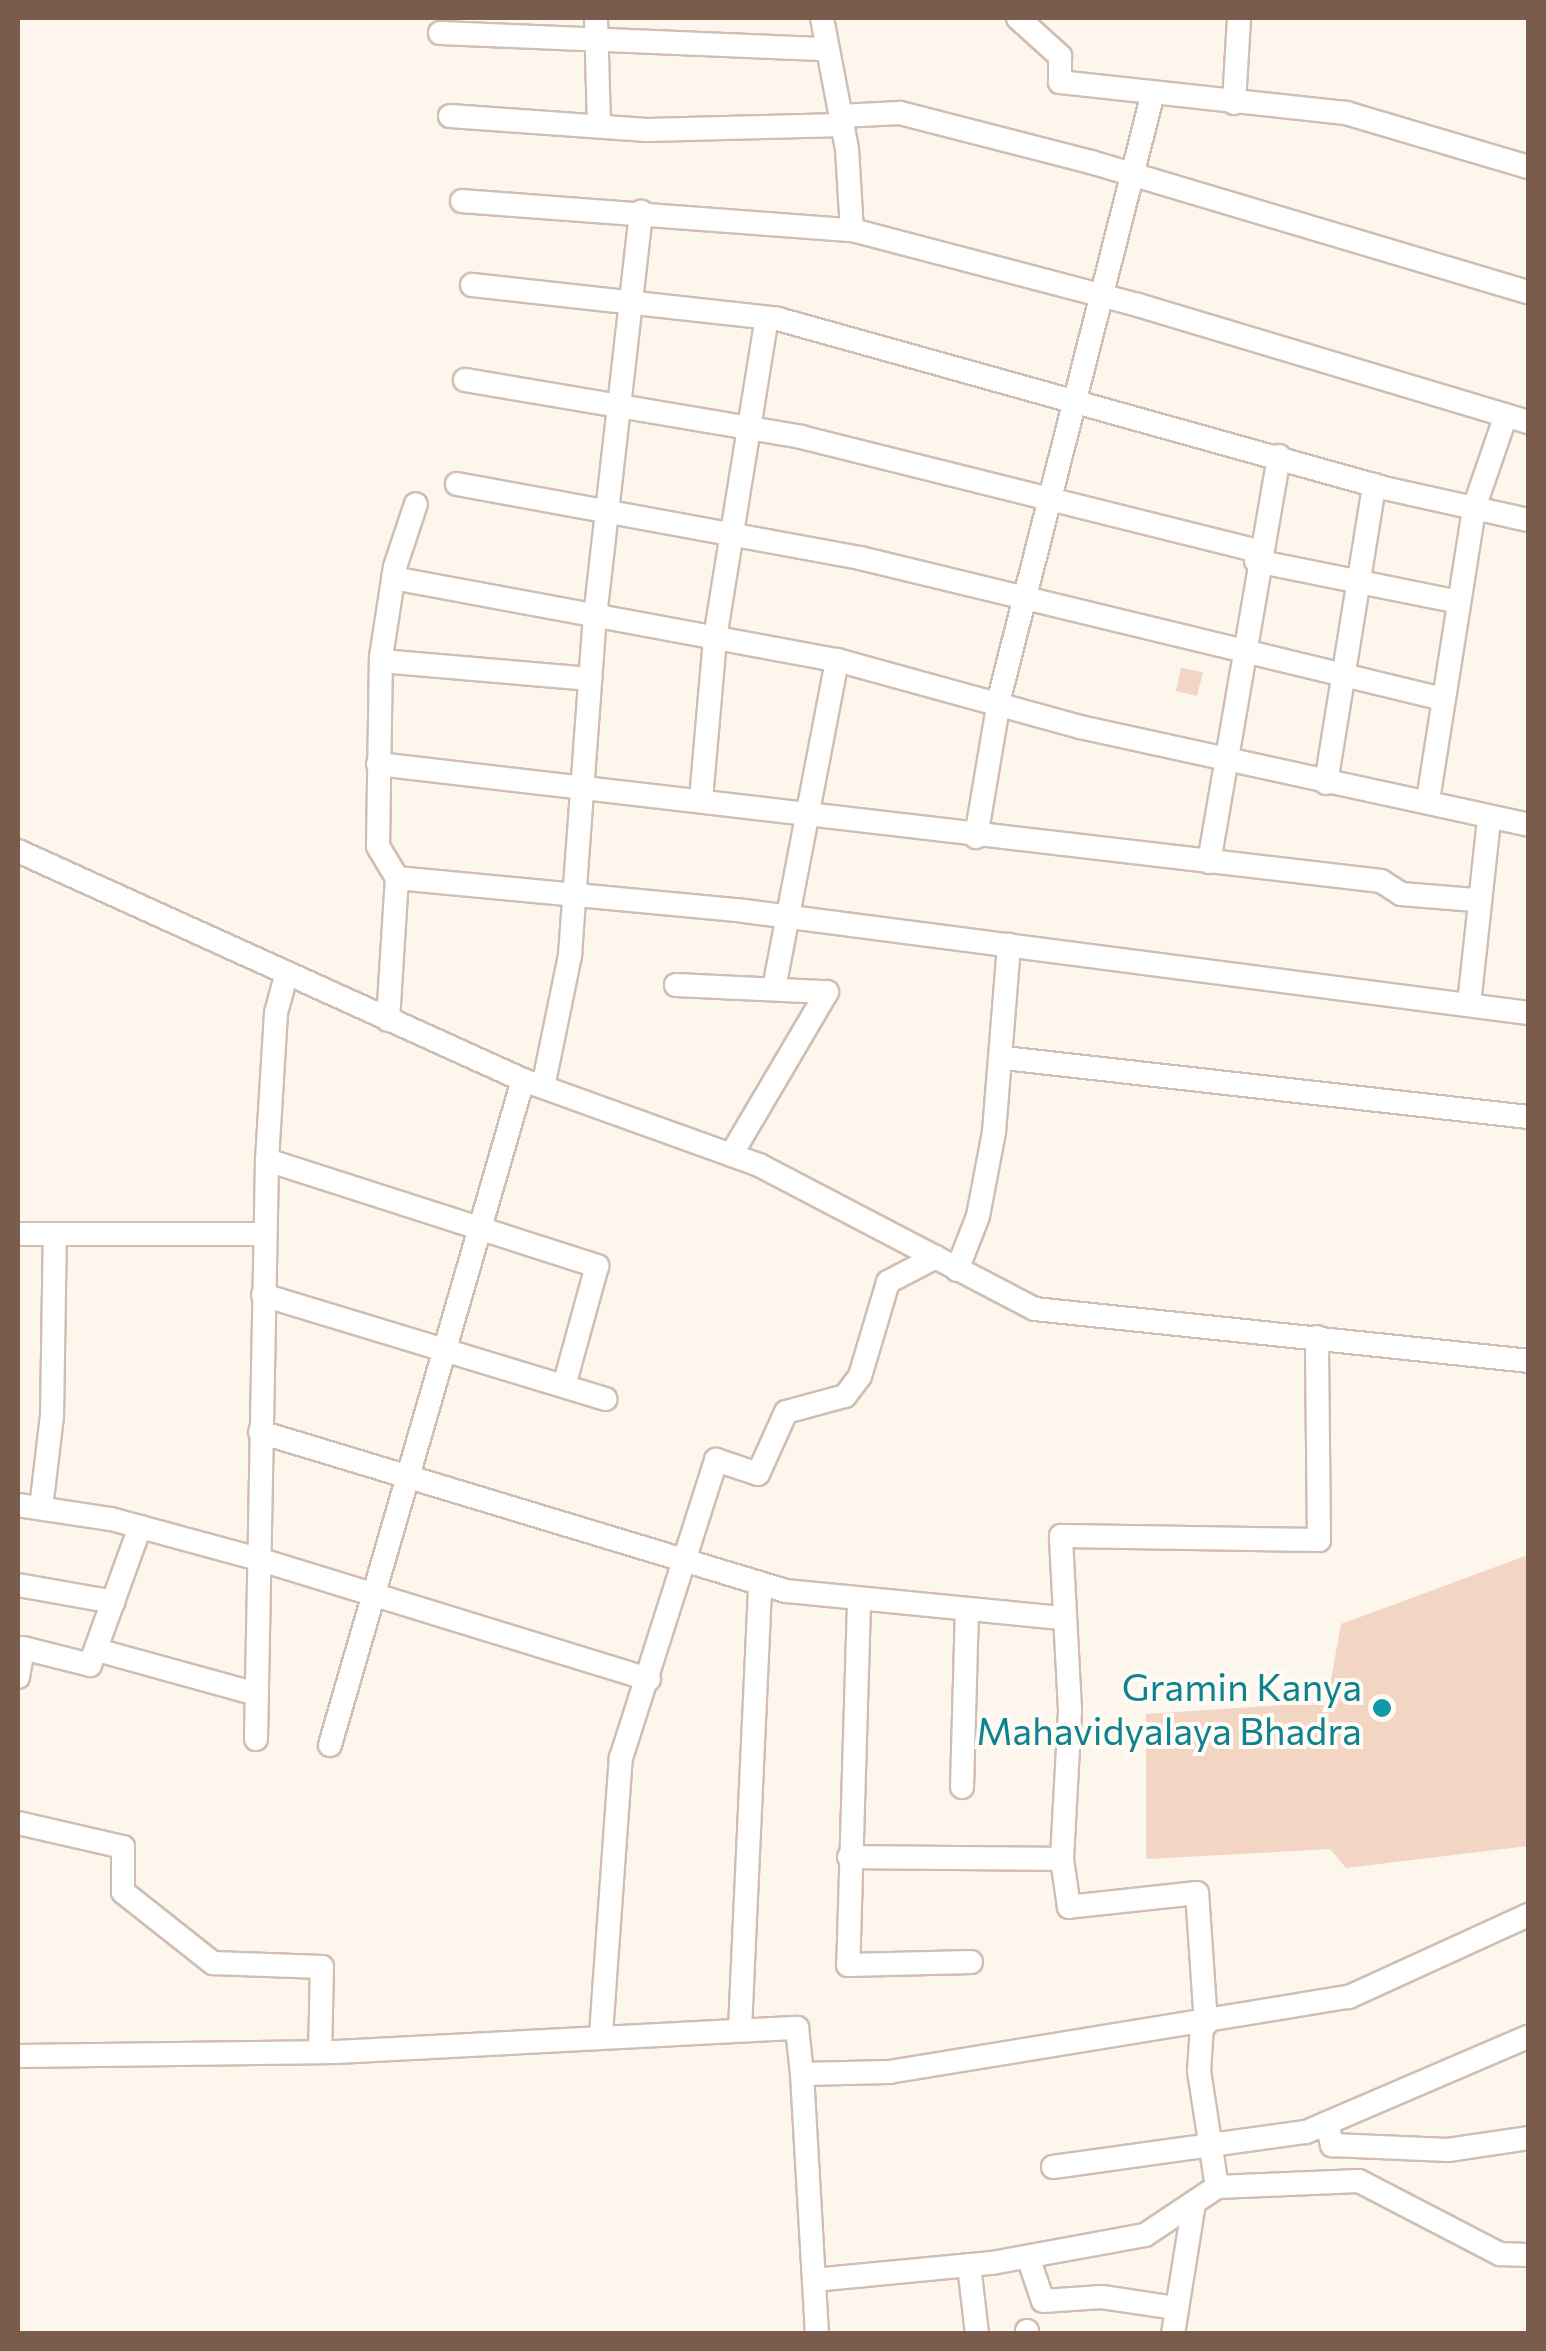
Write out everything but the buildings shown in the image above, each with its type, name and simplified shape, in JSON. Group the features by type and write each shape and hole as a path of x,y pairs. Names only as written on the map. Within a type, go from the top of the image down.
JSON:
{"street":[{"path":"822,18 841,121 852,230"},
{"path":"1018,18 1060,56 1060,82 1346,114 1528,167"},
{"path":"1234,103 1239,18"},
{"path":"440,33 597,28 827,49"},
{"path":"597,28 599,126"},
{"path":"976,837 998,704 1028,601 1153,93"},
{"path":"450,116 599,126 841,121 900,113 1132,173 1528,292"},
{"path":"462,200 852,230 1102,296 1517,418 1474,508 1428,800"},
{"path":"330,1745 479,1227 564,1004 595,617 635,302 641,212"},
{"path":"472,284 767,318 1374,485 1528,520"},
{"path":"701,799 715,638 767,318"},
{"path":"465,380 752,428 1051,499 1356,581 1459,602"},
{"path":"1208,862 1257,556 1279,456"},
{"path":"458,484 734,534 1028,601 1240,656 1443,699"},
{"path":"1326,782 1338,678 1374,485"},
{"path":"388,1020 397,878 378,846 381,661 393,578 416,504"},
{"path":"393,578 837,660 998,704 1326,782 1428,800 1489,819 1528,824"},
{"path":"774,988 792,916 837,660"},
{"path":"381,661 590,679"},
{"path":"378,764 808,812 1475,900"},
{"path":"1469,1004 1475,900 1489,819"},
{"path":"18,850 286,975 533,1083 731,1155 840,1203 957,1270 1035,1308 1528,1361"},
{"path":"397,878 792,916 1528,1013"},
{"path":"957,1270 978,1216 1004,1058 1010,945"},
{"path":"256,1739 267,1160 276,1013 286,975"},
{"path":"676,984 828,992 731,1155"},
{"path":"1004,1058 1528,1117"},
{"path":"267,1160 597,1266 564,1386"},
{"path":"18,1234 265,1234"},
{"path":"56,1235 52,1416 29,1506 140,1527 258,1559 650,1679"},
{"path":"601,2034 622,1758 688,1560 716,1460 758,1474 786,1412 845,1396 860,1376 888,1282 936,1257"},
{"path":"263,1295 606,1399"},
{"path":"1217,2187 1199,2071 1204,2024 1197,1893 1069,1906 1062,1859 1070,1710 1061,1536 1319,1540 1317,1337"},
{"path":"260,1432 408,1471 760,1583 859,1603 1063,1618"},
{"path":"18,1677 23,1648 90,1664 140,1527"},
{"path":"740,2030 760,1583"},
{"path":"18,1585 114,1602"},
{"path":"859,1603 848,1965 971,1962"},
{"path":"962,1787 967,1612"},
{"path":"97,1650 257,1694"},
{"path":"18,1823 123,1847 123,1892 213,1963 322,1967 320,2052"},
{"path":"849,1856 1062,1859"},
{"path":"802,2074 890,2072 1204,2024 1350,1997 1528,1915"},
{"path":"18,2056 320,2052 601,2034 797,2028 817,2334"},
{"path":"1054,2166 1326,2124 1528,2037"},
{"path":"1326,2124 1332,2144 1448,2150 1528,2138"},
{"path":"814,2280 1028,2257 1145,2235 1217,2187 1360,2181 1500,2254 1528,2255"},
{"path":"1174,2334 1194,2203"},
{"path":"1028,2257 1043,2301 1102,2297 1176,2308"},
{"path":"969,2265 976,2334"}],"place":[{"name":"Gramin Kanya Mahavidyalaya Bhadra","path":"1382,1708"}]}
